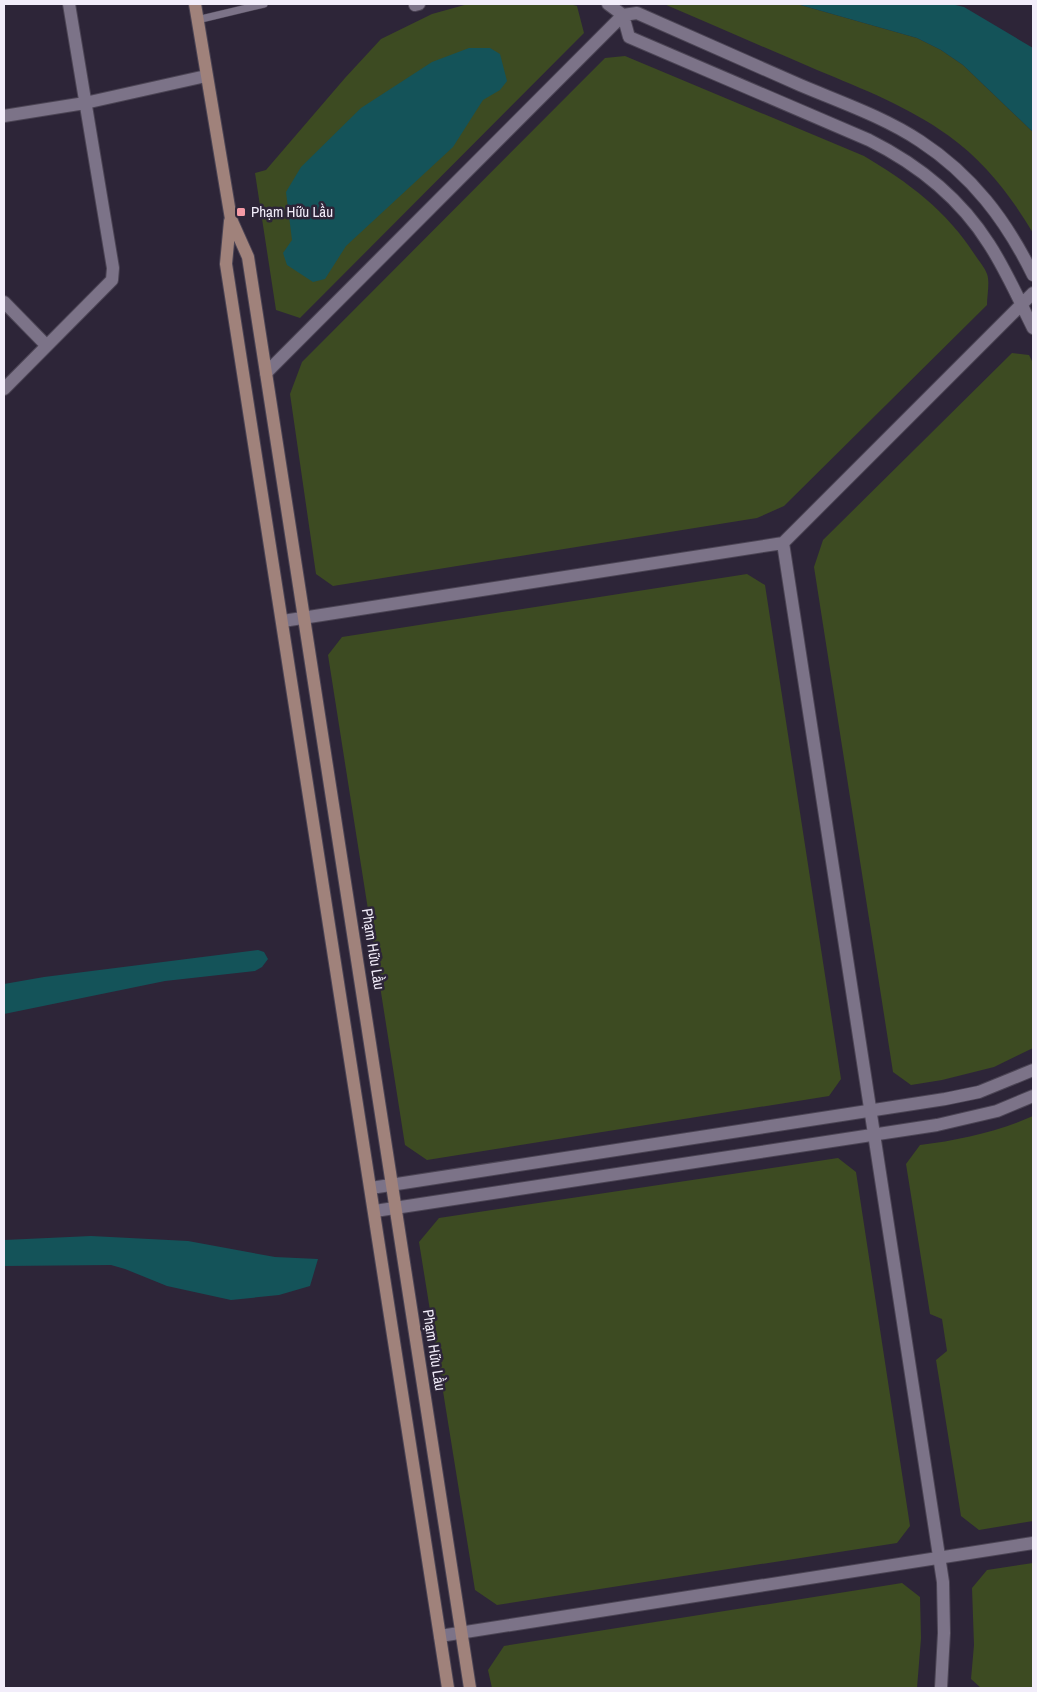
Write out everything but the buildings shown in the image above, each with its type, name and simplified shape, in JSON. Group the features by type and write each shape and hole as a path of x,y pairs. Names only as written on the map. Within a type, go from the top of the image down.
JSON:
{"main road":[{"name":"Phạm Hữu Lầu","path":"195,4 230,219 226,264 448,1688"},
{"name":"Phạm Hữu Lầu","path":"230,219 248,258 470,1688"}],"street":[{"path":"4,389 112,280 113,268 69,4"},
{"path":"608,4 623,16 629,38 869,140 922,172 946,192 976,225 999,260 1033,328"},
{"path":"266,373 623,16 638,13 874,117 920,140 955,168 985,199 1010,231 1033,275"},
{"path":"4,116 85,103 206,76"},
{"path":"283,621 783,543 1033,294"},
{"path":"4,302 46,345"},
{"path":"783,543 940,1558 944,1601 941,1688"},
{"path":"371,1188 946,1099 979,1092 1033,1070"},
{"path":"375,1211 936,1125 978,1116 1033,1096"},
{"path":"440,1636 1033,1543"}],"lane":[{"path":"197,20 264,4"}],"shaded area":[{"path":"468,4 569,4 577,6 584,33 300,318 276,310 255,173 266,170 381,39 432,14"},
{"path":"664,4 797,4 917,38 941,50 963,65 1033,132 1033,233 1016,206 985,168 962,146 918,116 868,92"},
{"path":"797,4 951,4 964,7 1033,48 1033,132 963,65 941,50 917,38"},
{"path":"469,48 490,48 500,54 507,81 500,90 483,100 453,147 346,246 325,279 313,282 287,265 283,253 292,240 286,192 301,167 361,108 432,62"},
{"path":"625,56 864,156 896,176 939,211 964,239 987,274 987,305 784,506 757,518 333,586 316,574 290,394 302,362 605,58"},
{"path":"1012,353 1029,355 1033,363 1033,1048 994,1067 942,1080 911,1085 893,1072 814,567 823,540"},
{"path":"747,574 765,585 841,1079 829,1096 427,1160 405,1145 328,655 342,637"},
{"path":"258,950 264,952 268,959 262,967 255,971 165,981 4,1014 4,984 44,977"},
{"path":"1033,1116 1033,1521 979,1530 961,1516 936,1360 947,1351 942,1319 930,1314 906,1164 920,1145 978,1135 1006,1127"},
{"path":"838,1158 856,1172 910,1526 897,1543 497,1605 475,1590 419,1242 439,1218"},
{"path":"91,1236 188,1241 275,1257 318,1259 310,1286 279,1295 231,1300 167,1286 111,1265 4,1266 4,1240"},
{"path":"1033,1563 1033,1688 981,1688 971,1679 974,1645 972,1588 987,1570"},
{"path":"902,1583 920,1597 921,1638 917,1688 492,1688 488,1670 504,1646"}],"place":[{"name":"Phạm Hữu Lầu","path":"241,212"}]}
